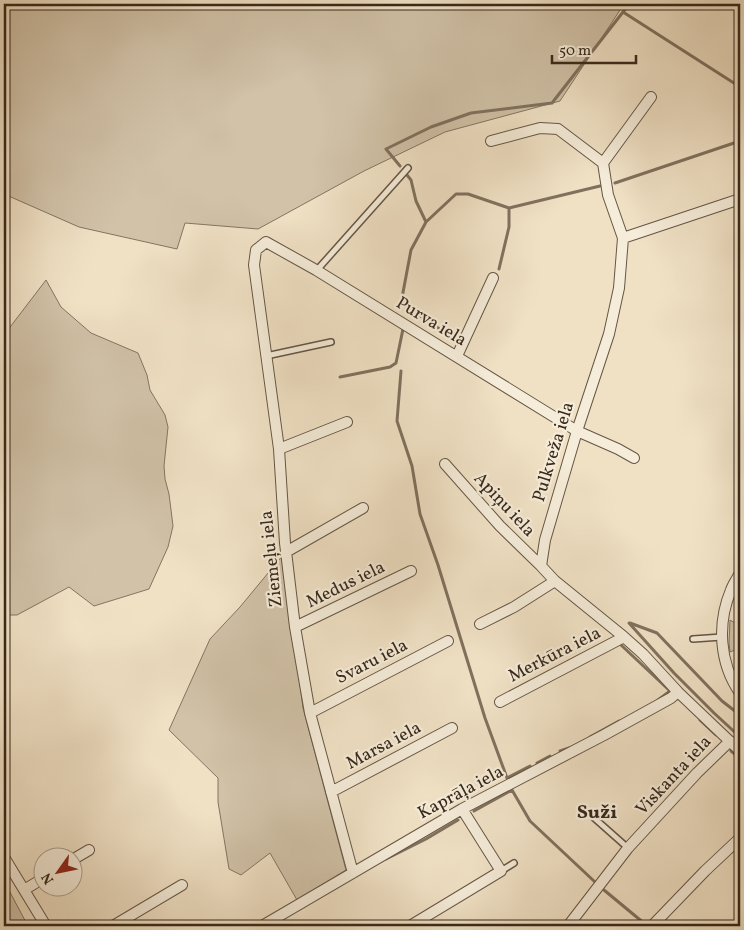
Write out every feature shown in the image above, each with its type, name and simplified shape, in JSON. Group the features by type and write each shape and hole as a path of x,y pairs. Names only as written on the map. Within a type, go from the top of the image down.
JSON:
{"street":[{"path":"491,141 540,128 558,129 603,164 651,97"},
{"name":"Pulkveža iela","path":"541,566 545,540 577,431 609,334 618,288 624,238 608,195 603,164"},
{"path":"624,238 740,199"},
{"name":"Purva iela","path":"266,242 316,270 577,431 634,458"},
{"name":"Ziemeļu iela","path":"266,242 256,250 254,265 279,449 286,552 295,627 310,713 352,872"},
{"path":"456,356 493,278"},
{"path":"279,449 347,422"},
{"name":"Apiņu iela","path":"445,464 500,526 541,566"},
{"path":"286,552 363,508"},
{"path":"541,566 555,581 643,654 678,692 740,751"},
{"name":"Medus iela","path":"295,627 411,571"},
{"path":"740,573 731,590 722,623 722,637 729,674 740,693"},
{"path":"480,624 555,581"},
{"name":"Merkūra iela","path":"500,702 624,637"},
{"name":"Svaru iela","path":"310,713 448,641"},
{"name":"Kaprāļa iela","path":"262,926 352,872 462,810 604,735 671,698 678,692"},
{"name":"Marsa iela","path":"332,792 452,728"},
{"name":"Viskanta iela","path":"568,926 628,848 697,773 730,741"},
{"path":"410,926 501,871 462,810"},
{"path":"652,926 705,870 740,838"},
{"path":"82,854 89,850"},
{"path":"4,857 46,926"},
{"path":"24,890 32,885"},
{"path":"113,926 182,885"}],"lane":[{"path":"316,270 408,168"},
{"path":"266,356 331,342"},
{"path":"693,639 722,637"},
{"path":"593,817 628,848"},
{"path":"501,871 514,863"}],"shaded area":[{"path":"4,4 624,4 560,101 445,132 364,171 258,229 185,223 177,249 79,227 4,194"},
{"path":"46,280 61,307 91,333 138,353 147,375 150,390 165,415 168,427 164,466 173,526 168,547 149,589 94,606 69,587 17,615 4,615 4,335"},
{"path":"283,555 303,708 346,870 297,900 270,853 241,875 229,869 218,802 218,778 169,730 210,639 240,607"},
{"path":"730,620 740,626 740,648 730,652 729,643"},
{"path":"4,881 28,926 4,926"}],"waterway":[{"path":"623,12 629,4"},
{"path":"400,166 386,149 431,127 471,113 552,103 623,12 737,85 740,107"},
{"path":"737,85 740,80"},
{"path":"615,183 740,141"},
{"path":"407,175 411,180 416,201 426,222"},
{"path":"453,338 401,303 411,250 426,222 456,194 468,194 509,208 600,186"},
{"path":"499,269 509,227 509,208"},
{"path":"340,377 390,367 396,363 403,329"},
{"path":"401,371 397,421 412,466 420,514 438,565 485,718 507,778 530,766"},
{"path":"629,623 674,673 740,737"},
{"path":"630,623 657,633 722,701 740,715"},
{"path":"621,645 670,691 658,700"},
{"path":"700,720 716,735"},
{"path":"590,737 619,721"},
{"path":"560,751 569,748"},
{"path":"731,751 740,758"},
{"path":"537,763 550,756"},
{"path":"474,811 512,790 530,821 595,882"},
{"path":"386,859 458,820"},
{"path":"604,890 645,924"}],"district":[{"name":"Suži","path":"597,813"}]}
